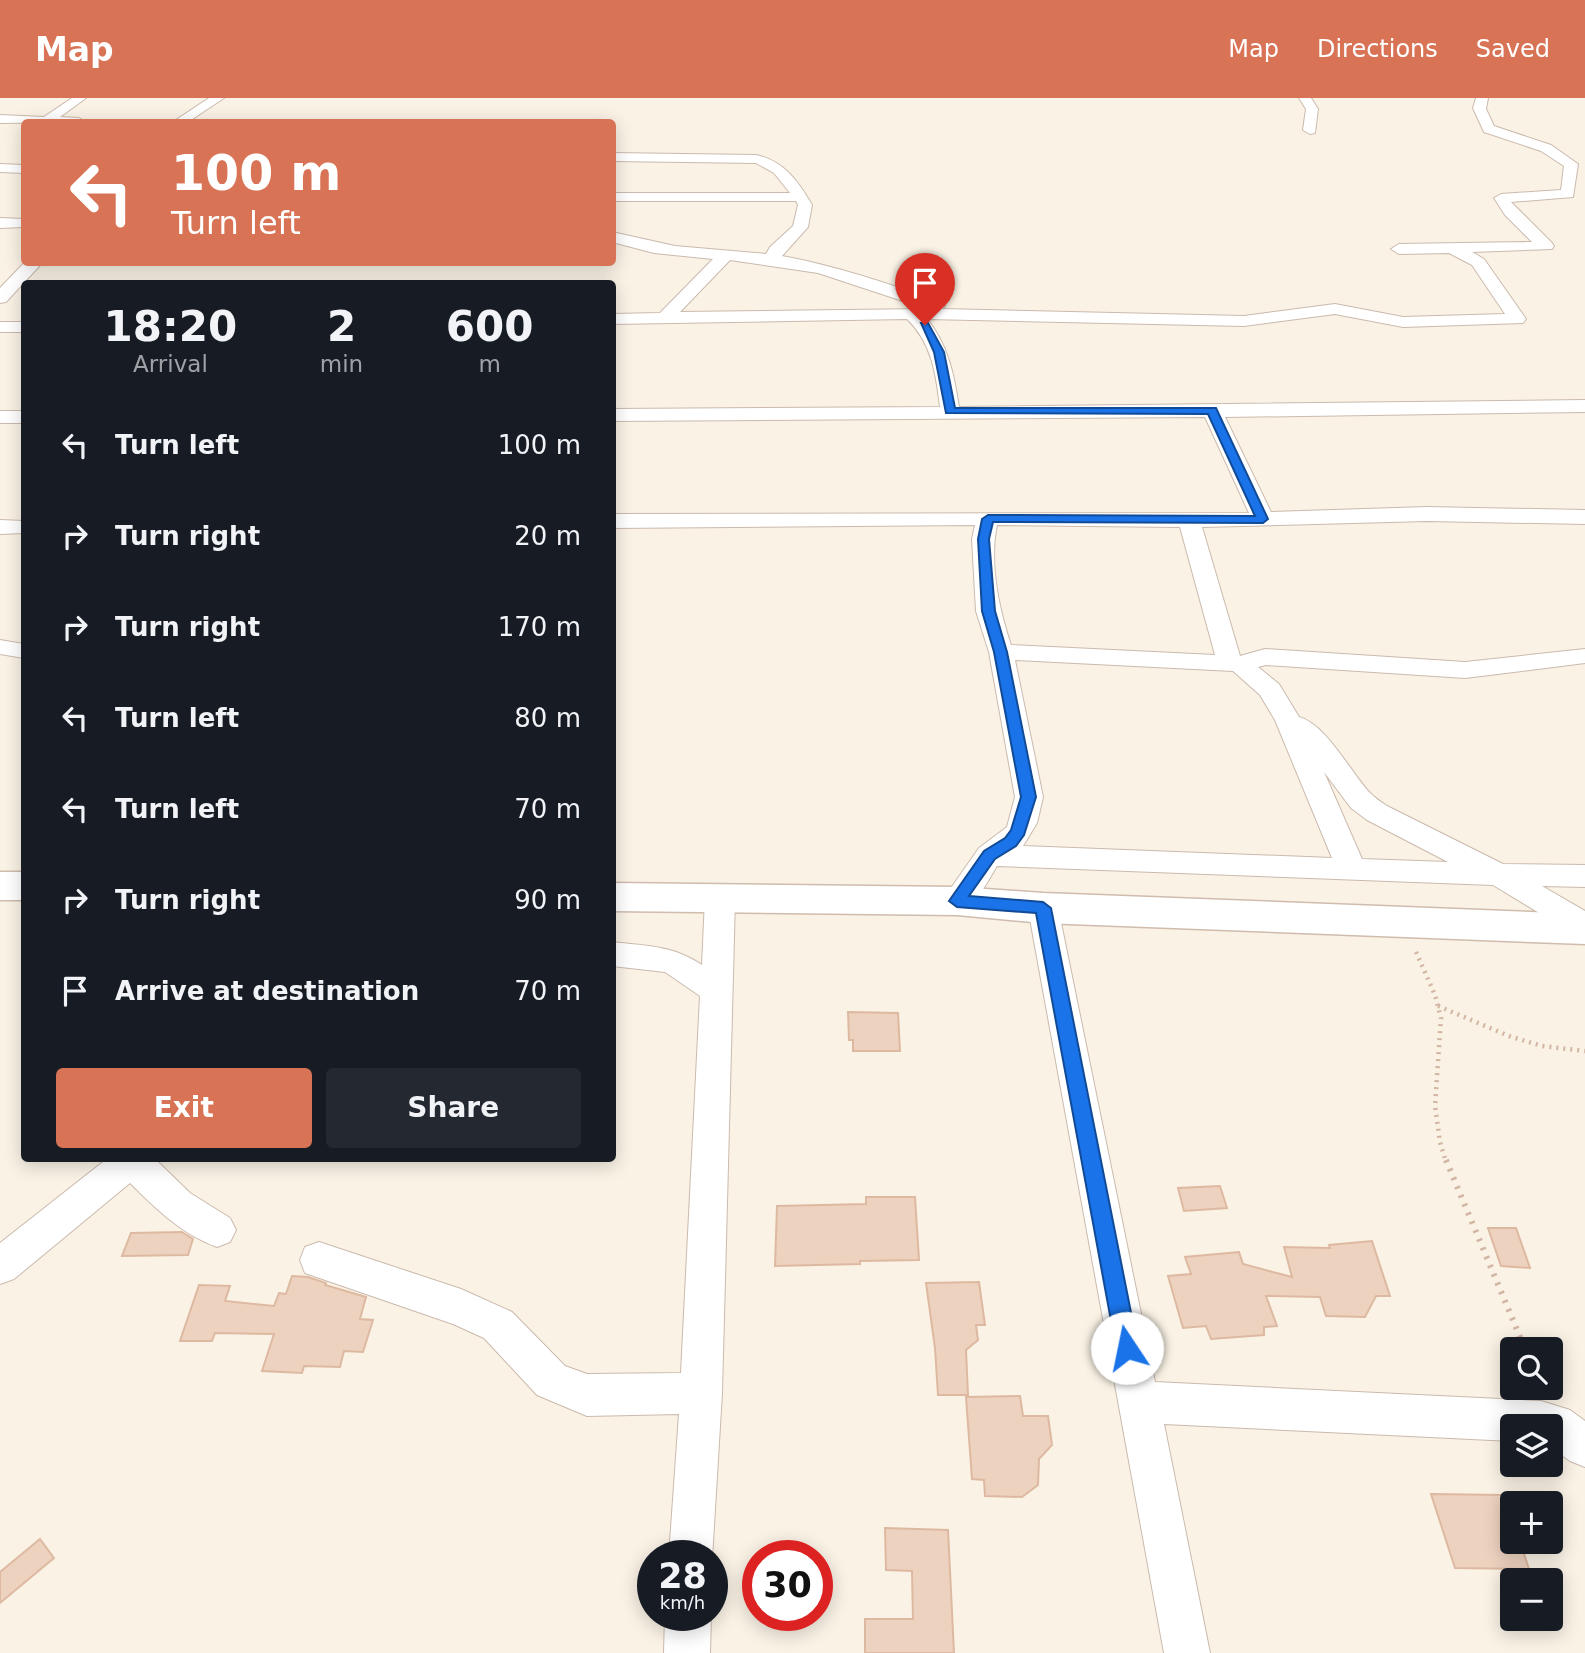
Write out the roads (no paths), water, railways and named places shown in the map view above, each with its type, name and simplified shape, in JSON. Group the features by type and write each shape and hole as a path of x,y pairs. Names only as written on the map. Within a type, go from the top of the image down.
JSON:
{"main road":[{"path":"0,886 21,886"},
{"path":"616,897 957,901 1043,908 1585,928"}],"street":[{"path":"49,119 80,98"},
{"path":"185,119 218,98"},
{"path":"1305,98 1312,109 1310,130"},
{"path":"1399,249 1545,247 1544,242 1510,212 1501,198 1568,194 1571,164 1546,148 1489,130 1479,108 1482,98"},
{"path":"0,119 21,120"},
{"path":"616,157 765,160 793,185 804,205 800,227 776,250 772,260"},
{"path":"0,168 21,169"},
{"path":"616,197 800,197"},
{"path":"0,223 21,223"},
{"path":"616,238 652,249 772,260 820,269 939,307 942,310 940,316"},
{"path":"616,319 912,314 1244,321 1335,309 1403,321 1517,318 1478,261 1454,249"},
{"path":"665,318 725,256"},
{"path":"0,298 31,266"},
{"path":"912,314 925,325 939,352 950,411"},
{"path":"0,327 21,327"},
{"path":"616,415 1585,406"},
{"path":"1212,411 1263,519"},
{"path":"0,418 21,417"},
{"path":"616,521 1189,521 1427,514 1585,517"},
{"path":"957,901 989,855 1010,842 1019,832 1029,797 1000,652 988,611 984,539 988,519"},
{"path":"1189,521 1225,651 1270,690 1283,711 1352,870"},
{"path":"0,527 21,527"},
{"path":"0,647 21,650"},
{"path":"1000,652 1235,662 1265,657 1465,670 1585,656"},
{"path":"1283,711 1316,743 1361,801 1369,807 1499,875 1585,928"},
{"path":"989,855 1352,870 1585,876"},
{"path":"692,1540 701,1393 720,899"},
{"path":"1043,908 1187,1653"},
{"path":"616,954 672,961 715,989"},
{"path":"0,1266 131,1162"},
{"path":"136,1162 177,1205 217,1230"},
{"path":"319,1260 461,1308 498,1325 551,1381 587,1395 701,1393"},
{"path":"1138,1402 1541,1422 1555,1425 1581,1438"},
{"path":"687,1653 688,1631"}]}
